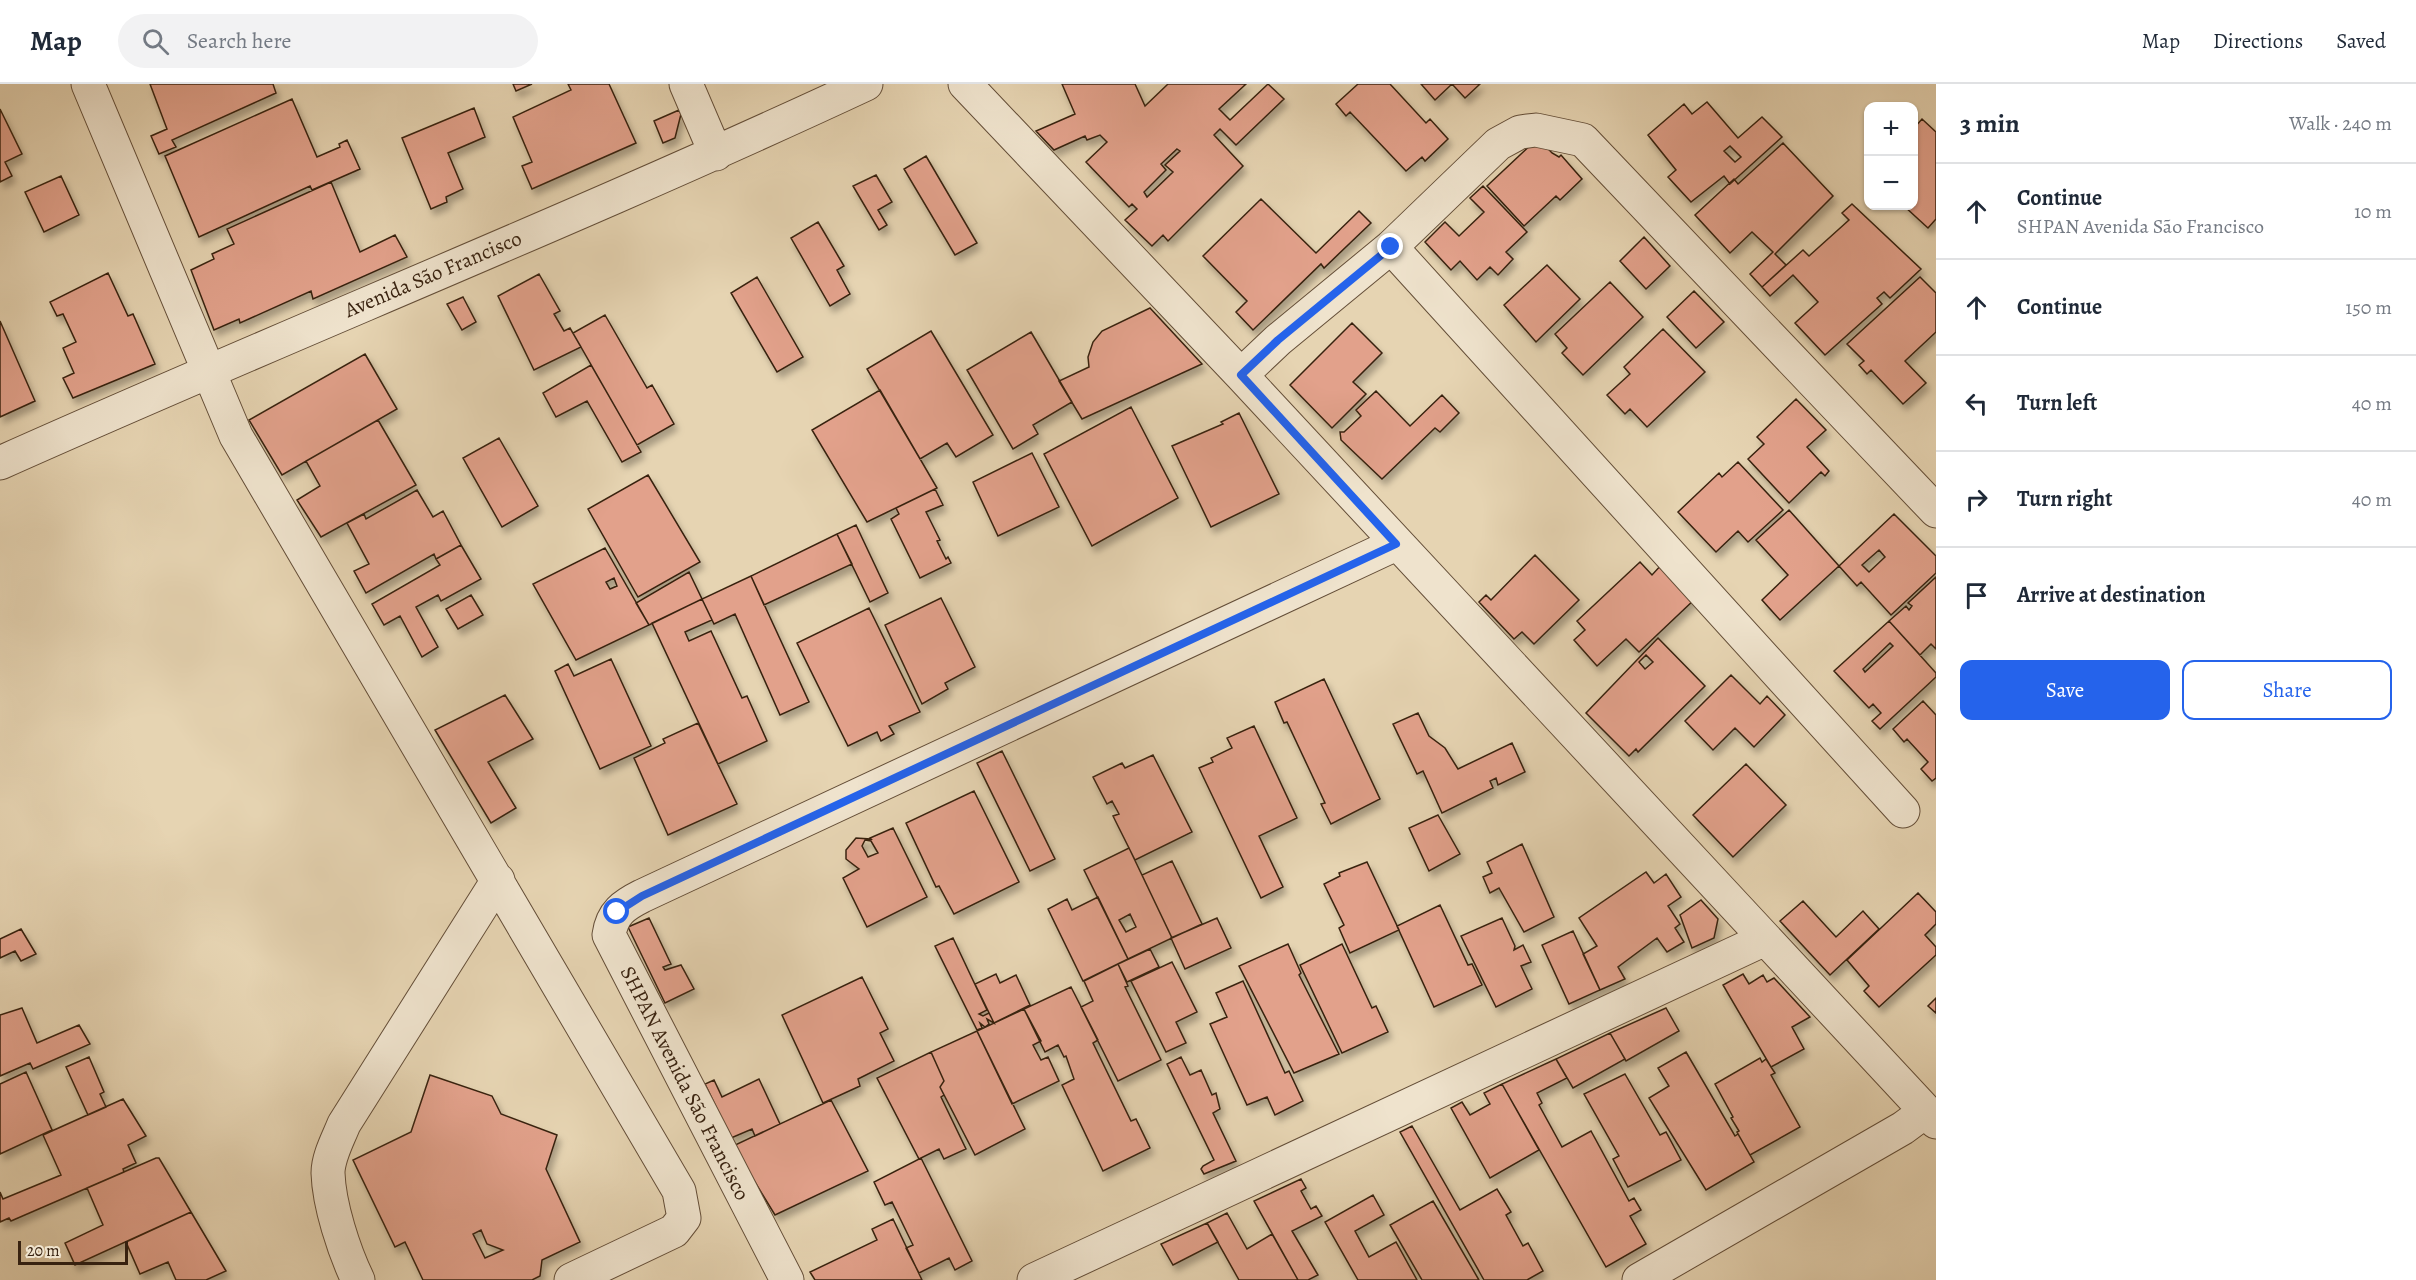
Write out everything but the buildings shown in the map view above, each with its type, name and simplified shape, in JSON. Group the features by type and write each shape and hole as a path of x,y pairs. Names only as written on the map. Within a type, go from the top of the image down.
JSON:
{"street":[{"path":"88,84 236,436 679,1191 684,1218 674,1231 571,1280"},
{"name":"Avenida São Francisco","path":"0,463 207,370 716,154 866,84"},
{"path":"966,84 1241,375 1931,1117 1903,1128 1639,1280"},
{"path":"690,92 716,154"},
{"path":"1241,375 1278,340 1391,247 1505,140 1520,132 1536,130 1583,140 1936,511"},
{"path":"1391,247 1903,811"},
{"name":"SHPAN Avenida São Francisco","path":"787,1280 609,935 611,922 617,912 642,896 1396,544"},
{"path":"358,1280 343,1250 328,1172 333,1152 344,1125 498,880"},
{"path":"1034,1280 1765,939"}],"route":[{"path":"617,912 642,896 1396,544 1241,375 1278,340 1391,247"}]}
